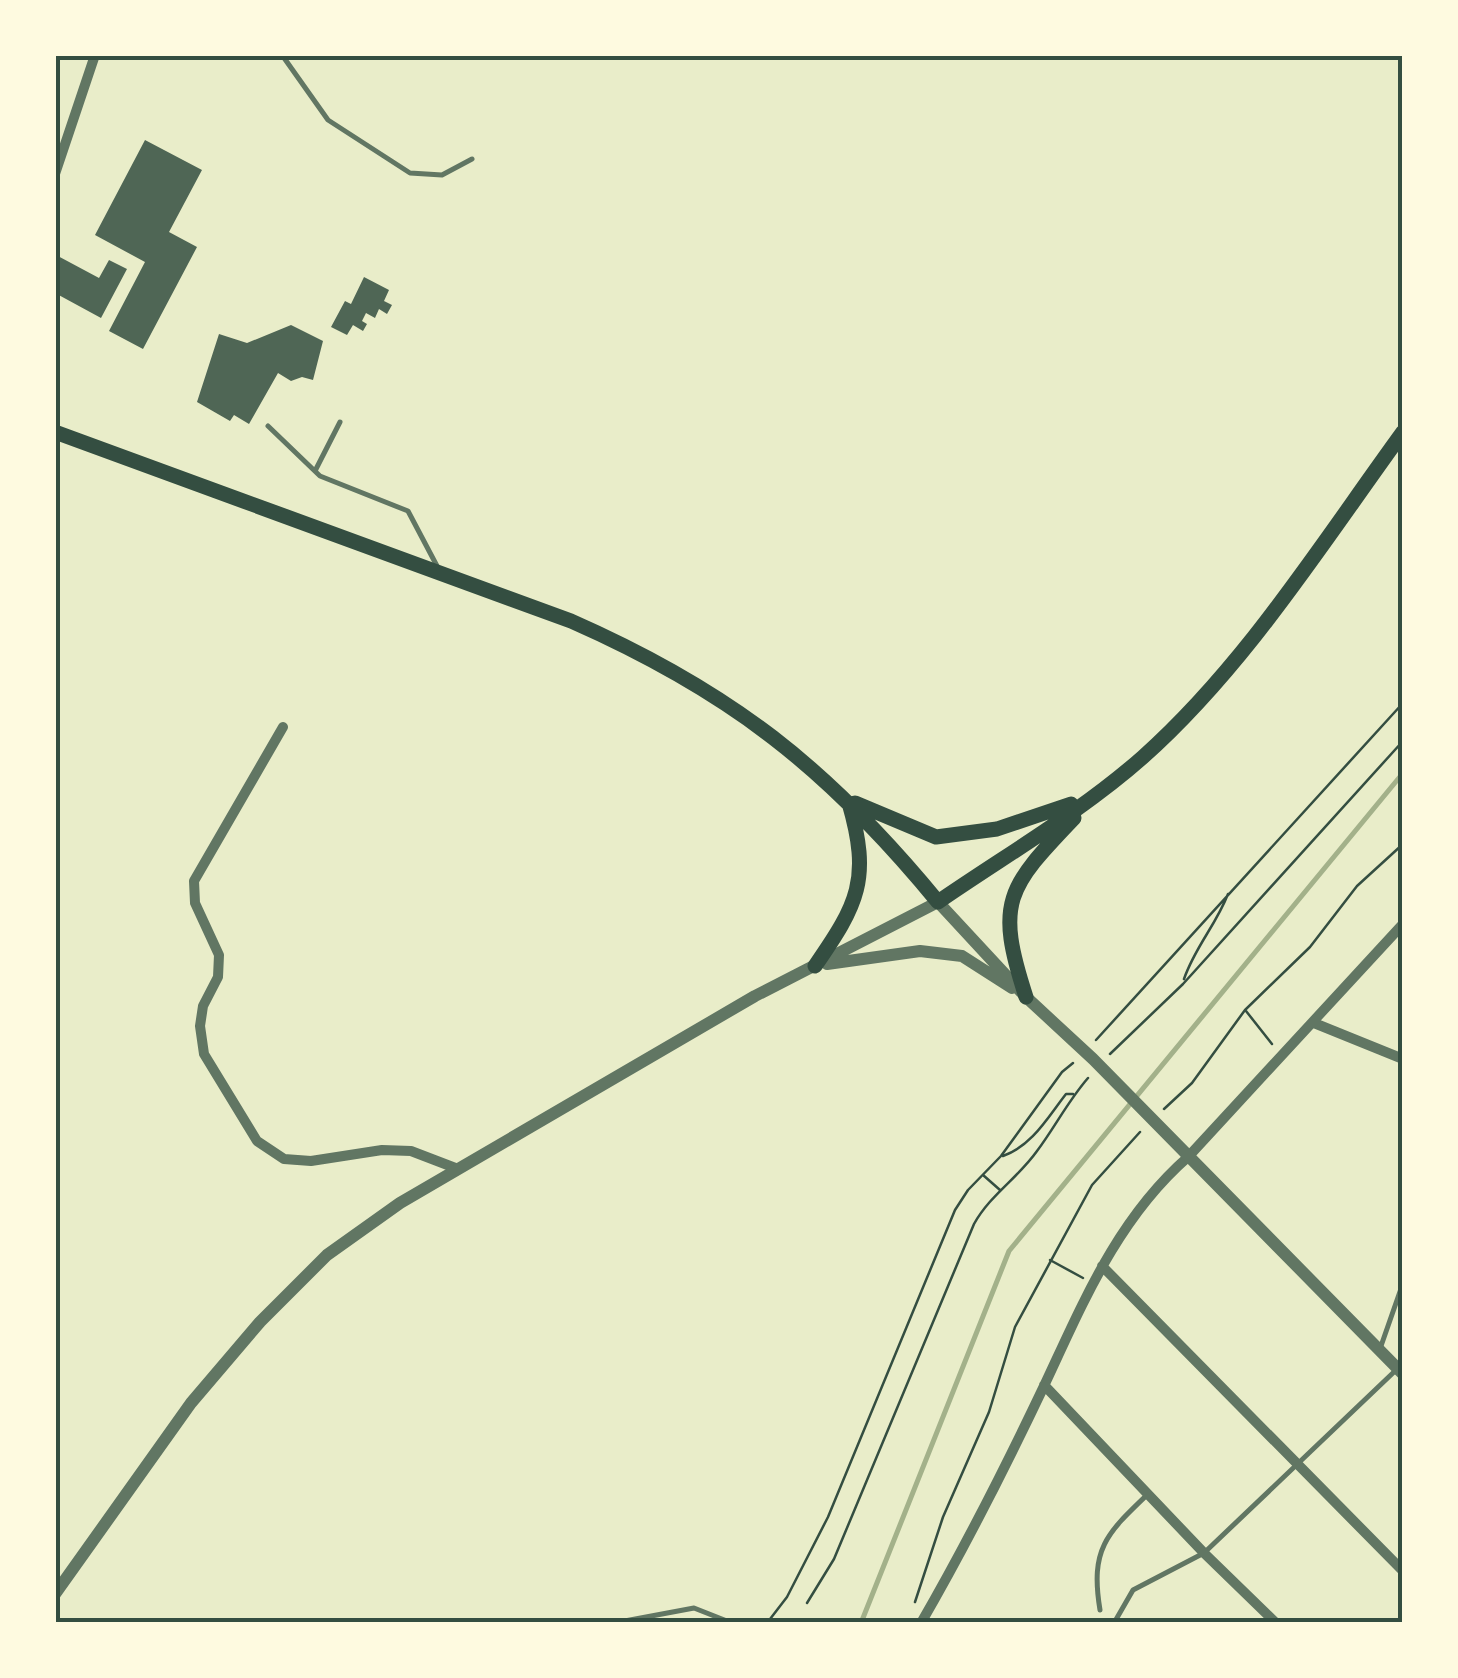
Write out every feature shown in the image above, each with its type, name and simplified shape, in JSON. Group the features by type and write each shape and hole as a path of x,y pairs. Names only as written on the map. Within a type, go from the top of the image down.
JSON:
{"main road":[{"path":"55,432 571,620 692,680 763,729 848,799 938,902 1094,797 1184,718 1236,659 1403,432"},
{"path":"848,799 936,836 998,829 1094,797"},
{"path":"1026,997 1010,948 1008,917 1015,888 1042,851 1094,797"},
{"path":"815,966 845,922 857,891 862,863 848,799"}],"street":[{"path":"55,174 95,55"},
{"path":"283,727 194,881 196,903 220,955 218,977 204,1006 200,1026 204,1054 257,1141 284,1159 312,1161 382,1150 411,1150 458,1169"},
{"path":"55,1594 150,1456 223,1362 327,1255 400,1203 755,996 938,902 1026,997 1400,1372"},
{"path":"921,1623 1044,1386 1092,1283 1128,1222 1403,924"},
{"path":"815,966 920,951 962,956 1026,997"},
{"path":"1314,1023 1403,1059"},
{"path":"1102,1266 1403,1571"},
{"path":"1044,1386 1276,1623"}],"lane":[{"path":"282,55 328,120 410,173 442,175 472,160"},
{"path":"316,471 340,422"},
{"path":"268,426 316,471 408,512 441,573"},
{"path":"1379,1351 1403,1283"},
{"path":"1114,1623 1134,1590 1204,1553 1295,1462 1400,1372"},
{"path":"1100,1610 1100,1550 1110,1530 1148,1494"},
{"path":"614,1623 694,1608 732,1623"}],"path":[{"path":"807,1603 834,1559 983,1208 1036,1154 1092,1060 1229,892 1403,703"},
{"path":"1109,1055 1182,984 1403,742"},
{"path":"1164,1109 1192,1082 1245,1010 1310,948 1375,866 1403,844"},
{"path":"1182,984 1194,950 1219,917 1229,892"},
{"path":"1245,1010 1283,1056"},
{"path":"768,1623 787,1597 828,1517 956,1210 1062,1072 1092,1060"},
{"path":"1001,1156 1028,1142 1066,1094 1074,1093"},
{"path":"914,1606 943,1516 989,1412 1015,1326 1092,1185 1150,1123"},
{"path":"982,1174 1000,1190"},
{"path":"1049,1260 1092,1283"}],"building":[{"path":"145,140 202,170 169,232 197,247 143,349 109,331 145,262 95,235"},
{"path":"56,255 99,278 109,260 127,269 101,318 55,293"},
{"path":"364,277 389,290 384,301 392,305 387,314 379,309 375,318 366,313 363,331 353,325 347,335 331,327 345,301 351,304"},
{"path":"291,325 323,341 313,380 302,377 291,381 278,373 249,424 234,415 230,421 197,402 219,334 247,343"}],"waterway":[{"path":"861,1623 1009,1251 1403,773"}]}
